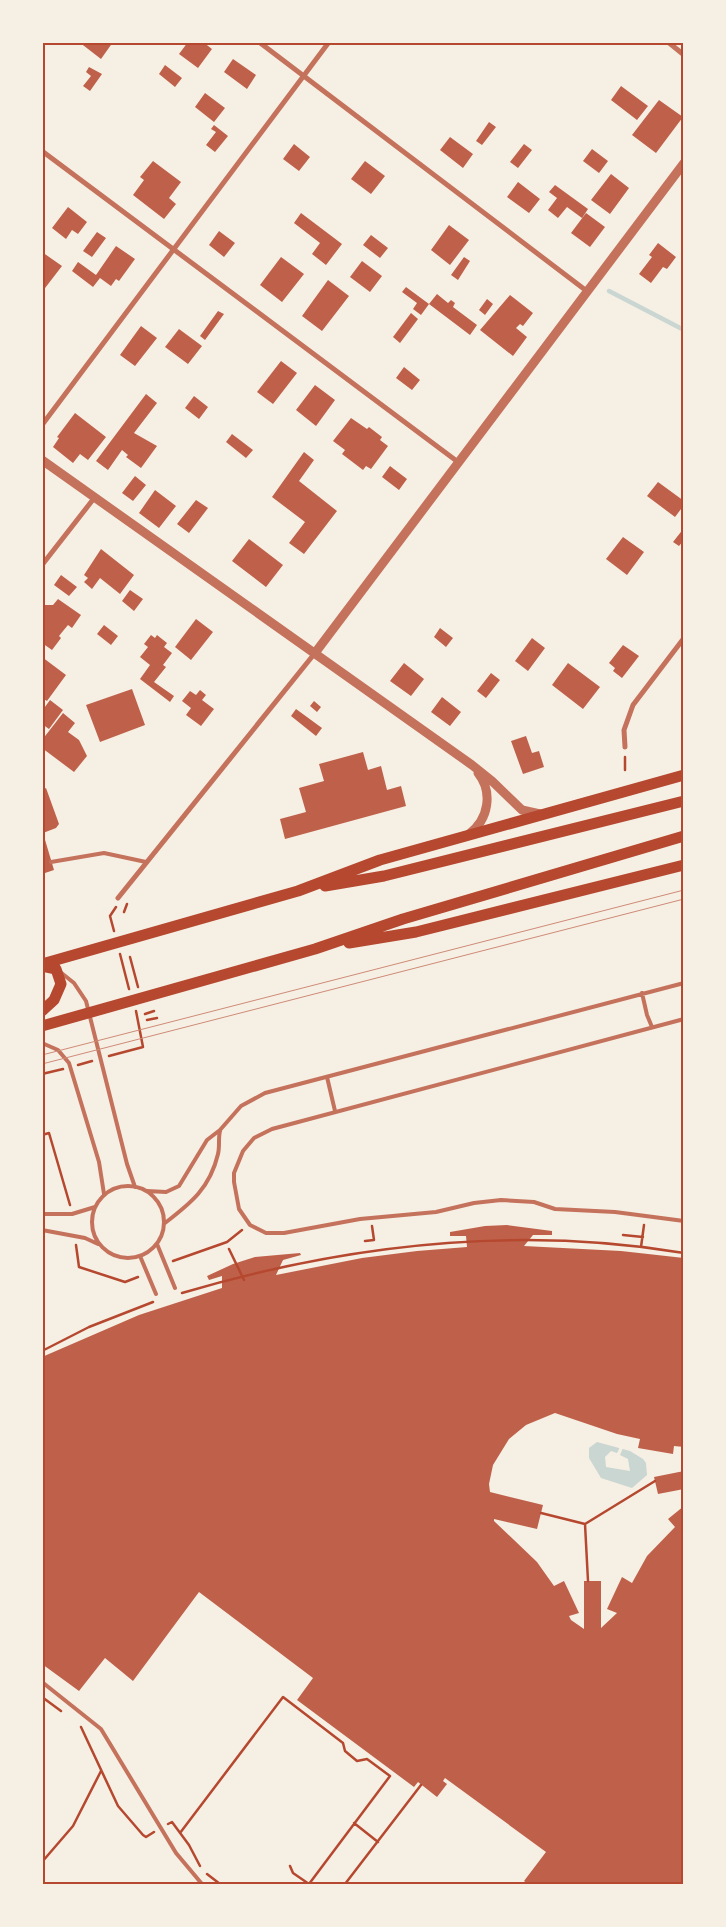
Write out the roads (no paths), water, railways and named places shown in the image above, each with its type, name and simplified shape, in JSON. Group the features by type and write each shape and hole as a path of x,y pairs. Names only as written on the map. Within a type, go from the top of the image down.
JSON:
{"main road":[{"path":"42,965 298,891 380,860 684,775"},
{"path":"298,891 384,876 684,801"},
{"path":"42,1026 315,949 412,917 684,836"},
{"path":"315,949 416,932 684,865"},
{"path":"42,965 56,969 61,984 59,992 50,1006 42,1011"}],"street":[{"path":"259,42 588,292"},
{"path":"42,425 329,42"},
{"path":"668,42 684,55"},
{"path":"42,151 458,462"},
{"path":"118,898 315,652 684,163"},
{"path":"42,460 472,765 522,810 540,814"},
{"path":"42,564 95,497"},
{"path":"625,747 624,730 633,705 684,638"},
{"path":"466,836 481,822 487,800 485,783 472,765"}],"lane":[{"path":"51,862 104,853 146,862"},
{"path":"56,969 67,976 81,991 89,1014 125,1155 135,1186"},
{"path":"147,1191 166,1192 179,1186 203,1145 220,1130 233,1114 252,1099 265,1093 684,983"},
{"path":"642,993 652,1027"},
{"path":"684,1020 272,1129 254,1138 243,1151 236,1164 234,1182 240,1209 250,1225 257,1230 273,1234 371,1218 436,1212 474,1203 501,1200 534,1202 555,1209 684,1221"},
{"path":"42,1043 58,1050 69,1063 99,1162 104,1194"},
{"path":"327,1077 335,1111"},
{"path":"165,1223 185,1208 201,1191 218,1155 220,1130"},
{"path":"122,1186 135,1186 147,1191 157,1200 163,1211 165,1223 162,1235 157,1244 145,1255 131,1259 118,1258 107,1252 99,1244 93,1233 92,1219 95,1207 104,1194 122,1186"},
{"path":"42,1214 72,1214 95,1207"},
{"path":"42,1230 75,1235 99,1244"},
{"path":"157,1244 175,1288"},
{"path":"140,1256 156,1294"},
{"path":"42,1682 101,1729 176,1853 202,1884"}],"waterway":[{"path":"609,291 684,330"}],"tram line":[{"path":"42,1055 684,890"},
{"path":"42,1064 684,899"}]}
